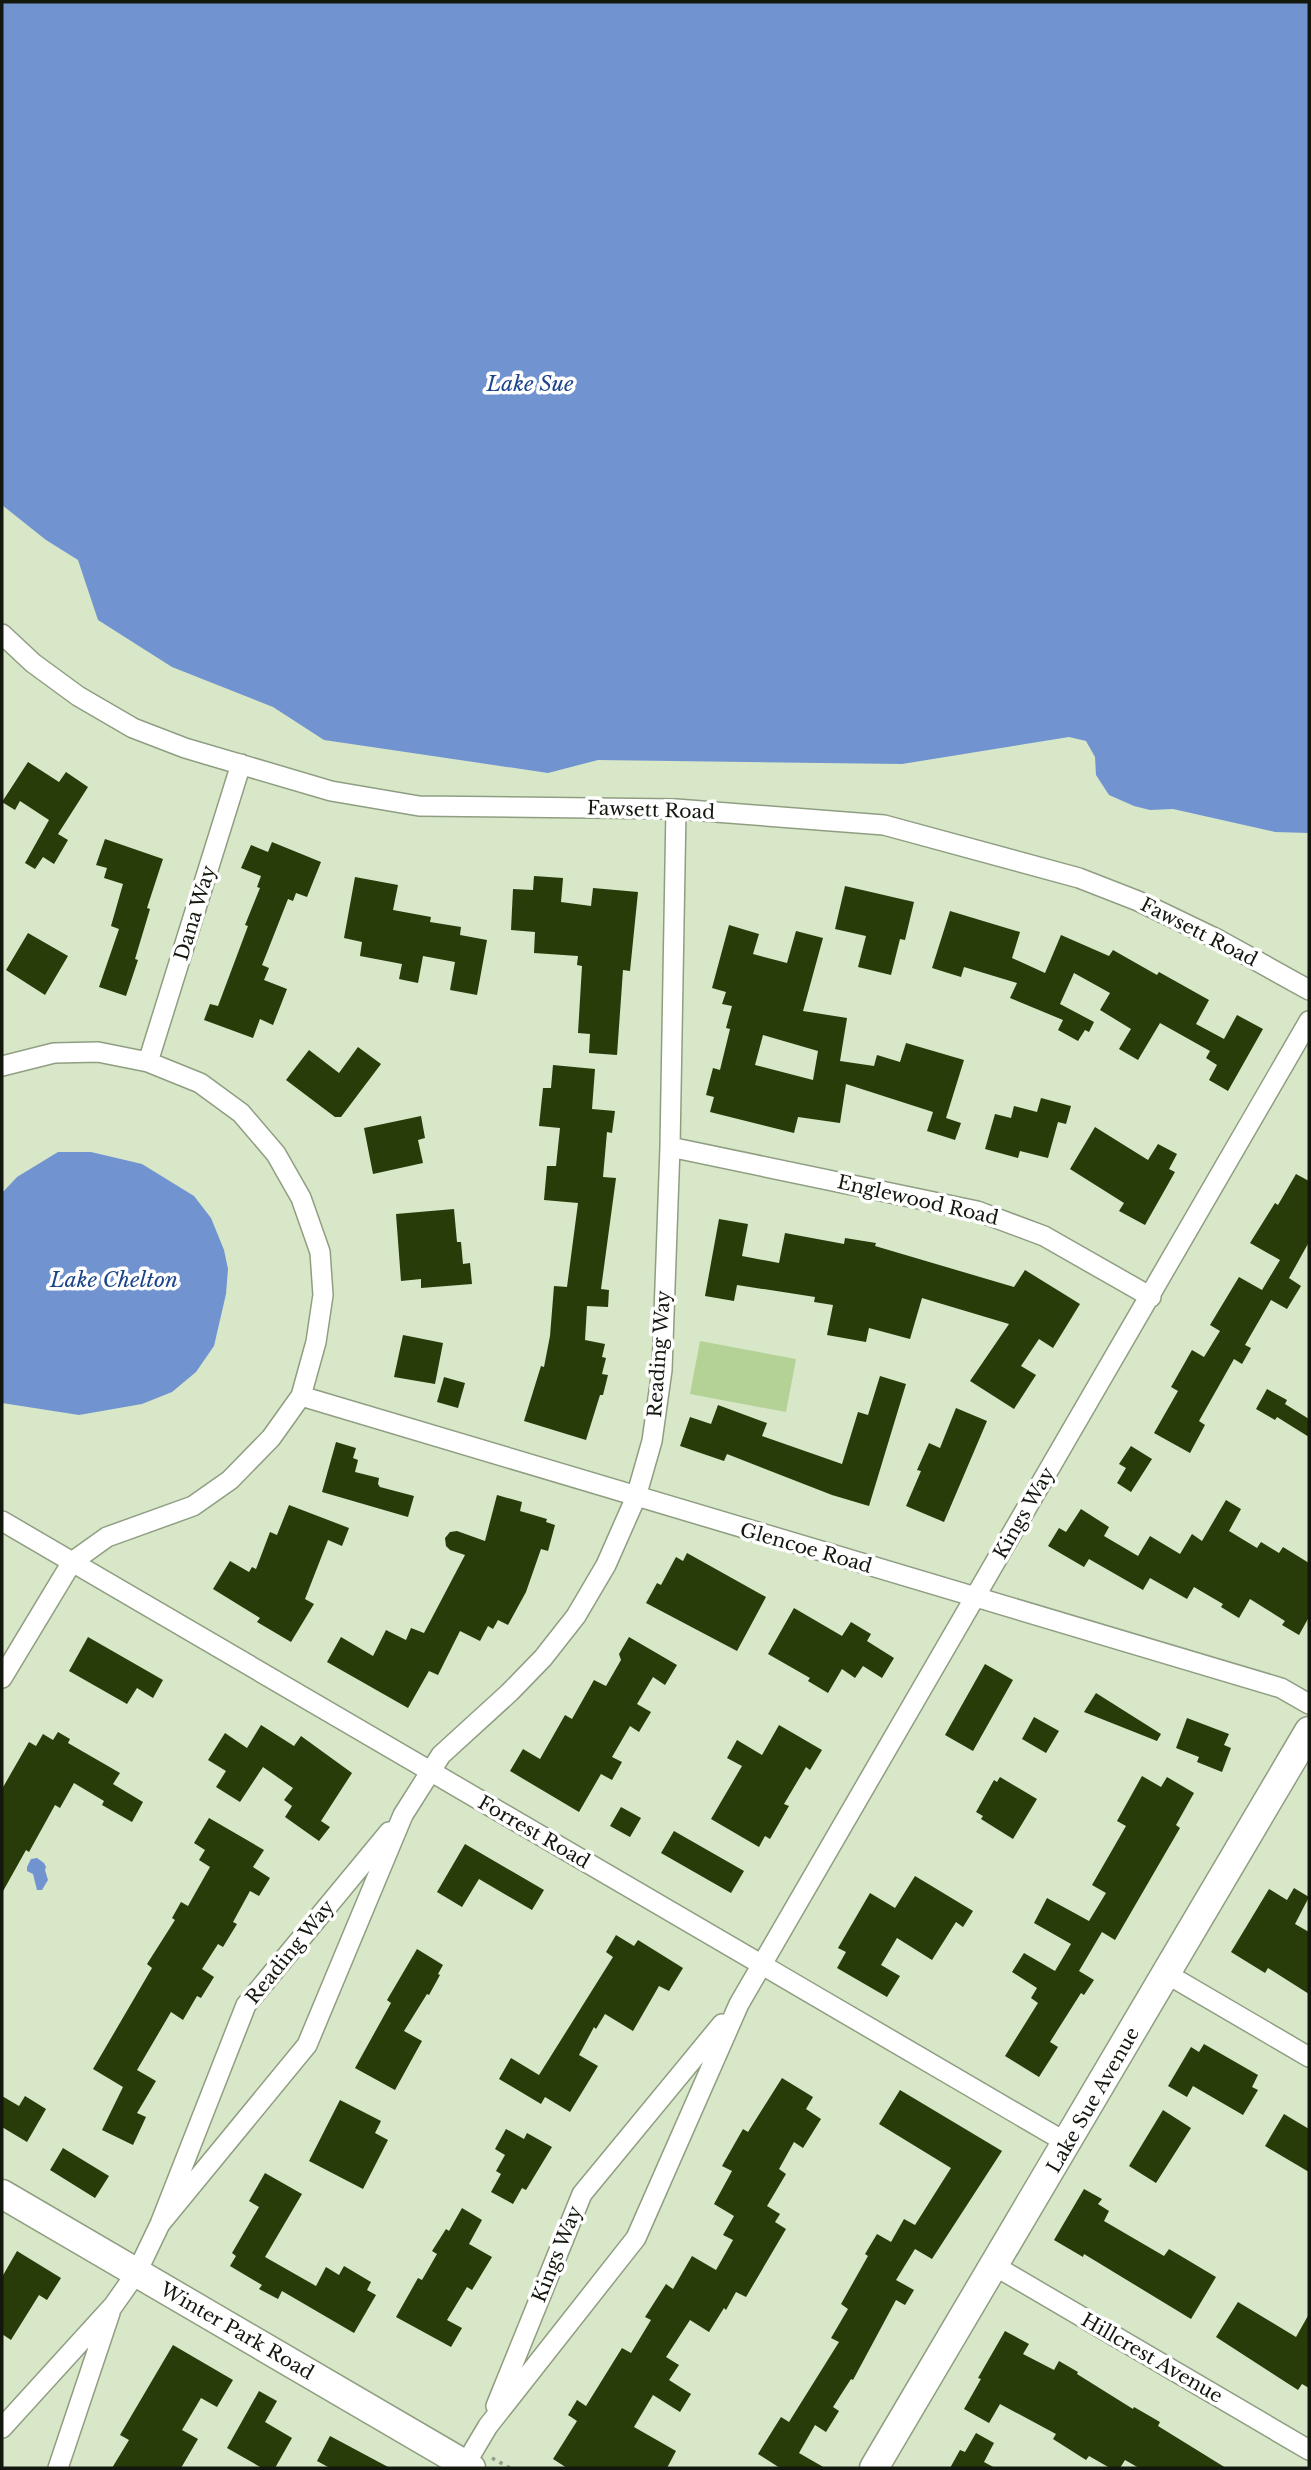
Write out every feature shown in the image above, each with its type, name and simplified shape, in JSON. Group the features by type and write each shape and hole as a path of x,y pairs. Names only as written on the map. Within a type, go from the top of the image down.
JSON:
{"street":[{"name":"Fawsett Road","path":"2,634 33,663 78,696 133,728 185,748 331,791 419,806 676,809 884,825 1079,878 1138,901 1219,940 1309,990"},
{"name":"Dana Way","path":"148,1062 241,764"},
{"name":"Reading Way","path":"160,2224 307,2045 403,1815 429,1771 450,1745 510,1692 543,1658 576,1616 606,1565 636,1497 652,1441 662,1370 670,1147 676,809"},
{"name":"Kings Way","path":"488,2426 636,2238 739,2004 1309,1021"},
{"path":"2,1066 54,1053 98,1052 148,1062 200,1083 240,1113 276,1154 301,1198 320,1252 323,1295 316,1342 301,1396 271,1437 230,1480 193,1506 107,1537 72,1562 2,1678"},
{"name":"Englewood Road","path":"670,1147 978,1211 1044,1236 1151,1297"},
{"name":"Glencoe Road","path":"301,1396 1281,1688 1309,1704"},
{"name":"Forrest Road","path":"2,1521 1067,2143"},
{"name":"Lake Sue Avenue","path":"874,2468 996,2266 1309,1731"},
{"name":"Reading Way","path":"2,2428 113,2306 136,2272 160,2224 246,2005 403,1815"},
{"path":"1167,1974 1309,2057"},
{"name":"Kings Way","path":"466,2467 488,2426 582,2194 739,2004"},
{"name":"Winter Park Road","path":"2,2194 466,2467"},
{"name":"Hillcrest Avenue","path":"996,2266 1309,2450"},
{"name":"Reading Way","path":"58,2468 113,2306"}],"green space":[{"path":"700,1341 796,1359 786,1412 690,1394"}],"water":[{"name":"Lake Sue","path":"2,2 1309,2 1309,833 1275,832 1173,809 1150,810 1134,806 1109,795 1096,775 1095,757 1086,741 1069,737 902,764 598,760 548,773 324,740 273,707 172,667 98,620 78,560 46,540 2,505"},
{"name":"Lake Chelton","path":"58,1152 91,1152 142,1164 194,1196 211,1218 224,1250 228,1269 226,1294 214,1346 196,1372 172,1392 142,1404 79,1415 2,1403 2,1193 17,1177"},
{"path":"37,1858 46,1867 48,1880 42,1890 37,1890 33,1874 27,1871 31,1859"}],"building":[{"path":"28,762 59,782 66,772 88,787 58,834 68,840 54,864 43,857 35,869 25,863 49,820 20,801 15,810 2,802"},
{"path":"105,839 163,859 147,908 150,909 135,959 138,960 126,996 99,987 119,929 111,926 123,884 104,878 107,868 96,865"},
{"path":"272,842 321,862 307,897 296,893 293,901 288,899 262,965 269,968 264,980 287,989 273,1025 260,1019 253,1038 204,1020 210,1004 218,1006 260,888 257,887 261,876 241,868 251,845 268,852"},
{"path":"534,876 563,878 561,902 591,906 593,888 638,892 630,971 623,970 617,1055 589,1053 590,1034 578,1033 582,966 577,965 578,956 534,953 535,932 511,930 513,889 533,890"},
{"path":"355,877 398,885 393,910 431,917 430,922 461,927 460,935 487,940 477,995 450,990 455,962 423,956 418,983 399,979 402,964 360,956 362,942 344,938"},
{"path":"845,886 914,902 905,940 900,939 891,975 858,967 866,936 835,929"},
{"path":"950,911 1020,932 1012,958 1045,973 1061,935 1109,956 1113,950 1209,1000 1196,1024 1224,1039 1237,1015 1263,1029 1228,1091 1209,1080 1217,1065 1206,1058 1210,1051 1160,1023 1138,1060 1119,1049 1131,1029 1100,1010 1110,993 1074,973 1060,1004 1094,1022 1089,1032 1085,1030 1078,1041 1058,1030 1063,1020 1010,998 1017,983 964,967 961,977 932,968"},
{"path":"729,925 759,934 753,954 787,963 796,931 823,938 803,1011 847,1018 840,1061 874,1066 877,1055 900,1062 906,1043 964,1060 946,1118 961,1123 955,1140 927,1131 933,1112 846,1084 840,1123 798,1117 794,1133 710,1112 714,1097 706,1095 713,1068 720,1070 730,1029 726,1028 732,1006 722,1004 726,992 712,988","holes":["763,1035 818,1051 813,1080 755,1065"]},
{"path":"28,933 68,956 45,995 6,970"},
{"path":"358,1047 381,1064 341,1117 335,1117 286,1080 309,1050 339,1073"},
{"path":"553,1065 595,1069 592,1109 615,1111 612,1133 607,1132 603,1177 616,1178 601,1289 609,1290 608,1307 587,1306 585,1340 605,1344 602,1357 606,1358 602,1374 608,1375 586,1440 524,1421 541,1366 544,1367 550,1336 554,1286 567,1287 578,1203 544,1200 547,1166 556,1166 560,1128 539,1126 543,1088 551,1088"},
{"path":"1041,1098 1071,1106 1066,1124 1058,1122 1048,1158 1020,1151 1018,1158 985,1149 995,1114 1011,1118 1014,1106 1037,1112"},
{"path":"421,1116 425,1138 418,1140 423,1163 373,1174 364,1128"},
{"path":"1095,1127 1148,1160 1158,1144 1177,1154 1169,1169 1175,1172 1145,1225 1119,1211 1124,1203 1070,1169"},
{"path":"1296,1174 1309,1181 1309,1242 1289,1278 1301,1286 1287,1309 1271,1300 1245,1345 1251,1348 1242,1364 1234,1359 1199,1421 1205,1425 1190,1453 1154,1433 1178,1391 1171,1387 1192,1350 1204,1357 1220,1331 1210,1325 1239,1277 1262,1290 1280,1260 1250,1243 1275,1203 1278,1205"},
{"path":"454,1209 457,1242 461,1242 463,1264 470,1263 472,1284 421,1288 421,1279 401,1281 396,1214"},
{"path":"719,1219 748,1224 742,1256 779,1263 785,1233 844,1244 845,1238 876,1243 875,1246 1014,1287 1025,1270 1080,1304 1053,1348 1039,1339 1021,1366 1036,1375 1014,1409 970,1381 1009,1324 922,1298 910,1339 869,1328 866,1342 827,1335 833,1305 814,1302 815,1297 737,1285 734,1301 705,1296"},
{"path":"403,1335 443,1343 435,1384 394,1377"},
{"path":"880,1376 906,1384 869,1506 832,1495 727,1454 724,1461 680,1446 690,1417 711,1424 718,1405 767,1423 762,1436 842,1464 858,1412 868,1415"},
{"path":"444,1377 465,1383 458,1408 437,1402"},
{"path":"1267,1389 1287,1400 1285,1404 1309,1419 1309,1437 1277,1417 1275,1420 1256,1409"},
{"path":"956,1408 987,1421 944,1522 906,1506 929,1443 940,1448"},
{"path":"336,1442 356,1448 353,1458 358,1460 355,1472 379,1478 380,1487 414,1496 408,1517 322,1492"},
{"path":"1131,1446 1152,1459 1131,1492 1117,1483 1126,1468 1119,1464"},
{"path":"497,1495 522,1502 520,1511 547,1519 546,1522 555,1525 548,1551 541,1549 526,1592 508,1625 498,1620 493,1629 488,1626 480,1641 460,1631 438,1675 429,1671 408,1708 327,1662 341,1637 373,1656 386,1630 406,1640 411,1628 424,1633 465,1555 450,1550 446,1546 445,1538 450,1532 457,1531 485,1541"},
{"path":"1226,1500 1241,1509 1229,1531 1257,1548 1261,1542 1279,1553 1283,1547 1309,1563 1309,1617 1299,1635 1282,1625 1285,1621 1250,1599 1239,1618 1221,1607 1223,1604 1194,1587 1187,1599 1150,1578 1143,1590 1089,1559 1084,1567 1048,1546 1059,1528 1066,1532 1081,1509 1109,1527 1104,1536 1138,1556 1150,1536 1180,1554 1192,1534 1202,1541"},
{"path":"289,1505 349,1528 342,1546 328,1540 305,1599 314,1604 291,1642 257,1622 260,1618 213,1589 230,1561 249,1572 252,1567 256,1569 270,1532 277,1535"},
{"path":"687,1553 766,1597 737,1651 646,1603 657,1583 661,1585 676,1557 683,1561"},
{"path":"794,1608 842,1636 851,1622 871,1634 867,1641 894,1658 882,1678 863,1666 855,1678 842,1669 828,1693 808,1681 810,1678 768,1654"},
{"path":"88,1637 163,1680 153,1698 137,1688 127,1704 69,1671"},
{"path":"629,1637 677,1665 665,1685 653,1677 637,1704 651,1712 639,1732 630,1726 612,1757 622,1762 612,1780 601,1774 579,1812 510,1771 523,1749 540,1759 565,1715 572,1719 594,1680 606,1686 621,1660 619,1654"},
{"path":"985,1664 1013,1680 973,1751 945,1735"},
{"path":"1096,1693 1161,1734 1157,1741 1084,1712"},
{"path":"1034,1717 1059,1731 1046,1753 1022,1739"},
{"path":"1187,1718 1229,1734 1224,1745 1231,1748 1222,1772 1197,1762 1199,1757 1176,1748"},
{"path":"261,1725 294,1746 301,1736 352,1773 321,1821 330,1827 319,1841 285,1817 292,1806 284,1800 293,1788 263,1767 240,1802 216,1787 226,1771 208,1760 225,1733 247,1748"},
{"path":"779,1725 822,1750 810,1770 806,1767 784,1804 789,1806 770,1839 765,1836 759,1847 711,1819 742,1766 727,1758 737,1740 762,1755"},
{"path":"58,1732 70,1739 68,1743 120,1773 113,1784 143,1802 132,1822 102,1805 104,1801 74,1783 60,1808 55,1805 2,1893 2,1789 29,1742 36,1746 43,1734 53,1740"},
{"path":"1142,1776 1161,1787 1167,1777 1194,1793 1176,1825 1180,1828 1115,1940 1102,1932 1079,1971 1094,1980 1084,1995 1081,1993 1050,2042 1058,2047 1039,2077 1005,2056 1038,2003 1031,1998 1037,1988 1012,1972 1024,1953 1055,1971 1071,1944 1034,1923 1047,1898 1089,1921 1106,1893 1092,1885 1126,1826 1117,1821"},
{"path":"1000,1777 1037,1799 1013,1839 981,1819 983,1816 976,1812 994,1780 997,1782"},
{"path":"621,1807 641,1818 630,1837 610,1826"},
{"path":"209,1818 264,1850 253,1867 270,1878 259,1896 250,1891 233,1922 237,1924 223,1947 218,1944 202,1969 214,1977 201,1998 197,1996 183,2020 171,2012 137,2070 156,2081 137,2113 146,2117 133,2145 102,2130 123,2087 93,2069 152,1968 147,1964 175,1920 172,1918 181,1902 188,1906 210,1867 199,1860 205,1850 194,1843"},
{"path":"674,1831 744,1871 731,1893 661,1853"},
{"path":"465,1844 544,1890 532,1910 479,1879 462,1907 437,1892"},
{"path":"915,1876 973,1911 963,1927 956,1922 932,1960 897,1938 881,1965 900,1976 887,1997 837,1968 846,1952 838,1948 870,1893 895,1908"},
{"path":"1294,1888 1309,1897 1295,1924 1309,1932 1309,1994 1268,1968 1265,1973 1231,1952 1269,1889 1287,1900"},
{"path":"616,1935 634,1946 638,1940 683,1968 669,1991 659,1986 633,2031 605,2014 596,2029 594,2027 579,2055 598,2066 570,2112 545,2097 541,2104 499,2079 511,2058 539,2075 613,1957 606,1952"},
{"path":"417,1949 443,1965 429,1995 427,1994 404,2031 422,2041 395,2090 355,2068 391,2003 387,2000"},
{"path":"1204,2044 1258,2075 1252,2087 1258,2090 1243,2115 1193,2086 1187,2097 1168,2086 1191,2047 1199,2052"},
{"path":"782,2078 813,2097 806,2109 821,2119 803,2148 794,2142 779,2169 786,2174 767,2206 780,2214 775,2222 786,2229 746,2297 736,2292 709,2332 690,2320 666,2357 679,2365 669,2380 691,2394 680,2412 653,2395 634,2427 676,2451 667,2468 567,2468 553,2459 577,2421 568,2415 577,2400 586,2406 622,2348 631,2353 651,2320 645,2317 666,2284 673,2289 692,2256 716,2270 733,2240 723,2235 734,2216 714,2204 732,2171 722,2166 743,2129 748,2132"},
{"path":"900,2090 1002,2151 932,2259 915,2249 896,2280 914,2290 905,2305 896,2300 853,2380 851,2379 833,2407 839,2411 826,2432 815,2425 799,2453 825,2468 780,2468 758,2454 781,2417 789,2422 839,2342 831,2338 848,2309 841,2304 868,2256 865,2254 877,2234 891,2242 904,2219 915,2225 951,2168 879,2124"},
{"path":"2,2096 19,2106 25,2096 46,2109 27,2142 2,2127"},
{"path":"340,2100 381,2121 375,2133 388,2140 363,2189 309,2161"},
{"path":"1163,2110 1191,2128 1156,2183 1129,2166"},
{"path":"1284,2114 1309,2129 1309,2172 1265,2146"},
{"path":"506,2129 524,2139 527,2133 552,2147 526,2190 522,2188 513,2204 491,2192 501,2174 496,2171 505,2155 495,2149"},
{"path":"63,2148 109,2176 95,2198 50,2170"},
{"path":"265,2173 302,2194 265,2257 316,2286 326,2267 339,2275 344,2266 371,2282 367,2290 376,2295 354,2333 282,2291 278,2299 259,2289 262,2285 230,2266 236,2256 232,2253 259,2207 249,2201"},
{"path":"1084,2189 1102,2199 1098,2204 1109,2211 1104,2221 1164,2256 1169,2249 1216,2277 1191,2319 1084,2254 1083,2257 1054,2240"},
{"path":"462,2208 482,2220 469,2244 492,2257 472,2290 467,2287 447,2320 462,2328 451,2347 396,2317 418,2278 422,2280 437,2254 432,2251 446,2229 449,2231"},
{"path":"17,2251 61,2278 47,2300 39,2295 11,2340 2,2334 2,2277"},
{"path":"1238,2302 1296,2337 1309,2314 1309,2388 1302,2384 1298,2390 1216,2337"},
{"path":"1005,2331 1029,2344 1023,2354 1054,2370 1059,2361 1133,2409 1134,2407 1160,2422 1158,2426 1226,2468 1139,2468 1125,2460 1120,2468 1110,2468 1089,2456 1086,2460 1053,2439 1056,2434 1000,2404 989,2423 964,2409"},
{"path":"173,2345 233,2380 217,2407 201,2398 182,2430 198,2439 181,2468 112,2468 129,2440 120,2435"},
{"path":"259,2391 277,2401 265,2422 292,2438 275,2468 262,2468 227,2448"},
{"path":"976,2433 994,2443 984,2462 995,2468 950,2468 960,2450 965,2452"},
{"path":"330,2436 390,2468 330,2468 317,2461"}]}
